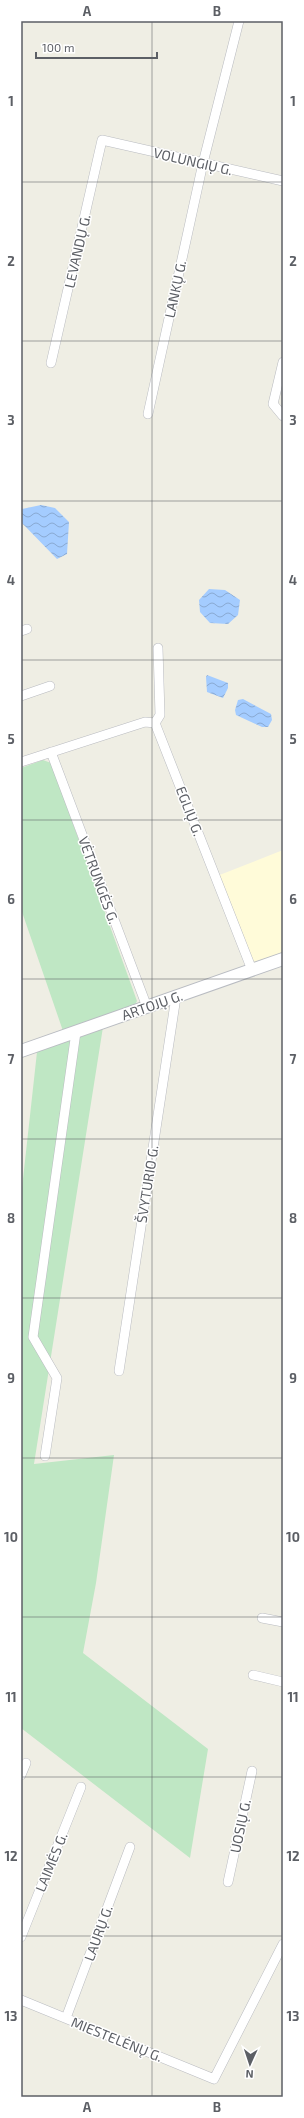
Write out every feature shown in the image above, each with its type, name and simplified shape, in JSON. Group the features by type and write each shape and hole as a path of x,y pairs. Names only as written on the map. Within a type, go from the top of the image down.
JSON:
{"main road":[{"name":"ARTOJŲ G.","path":"21,1051 283,959"}],"street":[{"name":"LANKŲ G.","path":"148,414 203,163 239,21"},
{"name":"VOLUNGIŲ G.","path":"102,140 283,181"},
{"name":"LEVANDŲ G.","path":"51,363 102,140"},
{"path":"283,362 273,404 283,416"},
{"path":"21,762 145,722 155,723 160,715 158,648"},
{"path":"21,696 50,686"},
{"name":"EGLIŲ G.","path":"155,723 252,970"},
{"name":"VĖTRUNGĖS G.","path":"52,752 147,1007"},
{"name":"ŠVYTURIO G.","path":"119,1371 176,997"},
{"path":"45,1456 57,1378 33,1338 76,1032"},
{"path":"262,1618 283,1622"},
{"path":"253,1675 283,1682"},
{"path":"21,1775 26,1763"},
{"name":"UOSIŲ G.","path":"228,1882 252,1771"},
{"name":"LAIMĖS G.","path":"21,1937 81,1787"},
{"name":"LAURŲ G.","path":"66,2018 130,1847"},
{"name":"MIESTELĖNŲ G.","path":"21,2001 214,2079 283,1944"}],"shaded area":[{"path":"283,850 283,954 254,962 250,958 217,876"}],"green space":[{"path":"43,760 51,763 137,1001 135,1005 63,1031 21,909 21,768"},
{"path":"103,1027 34,1464 114,1455 96,1583 83,1653 208,1749 190,1858 21,1728 21,1197 37,1052"}],"water":[{"path":"41,505 55,508 69,522 67,554 57,559 21,522 22,509"},
{"path":"209,589 225,590 240,600 238,615 228,624 210,623 200,612 199,600"},
{"path":"207,675 228,683 228,688 223,698 207,692"},
{"path":"243,699 271,714 272,720 268,727 262,727 236,715 235,710 238,700"}]}
